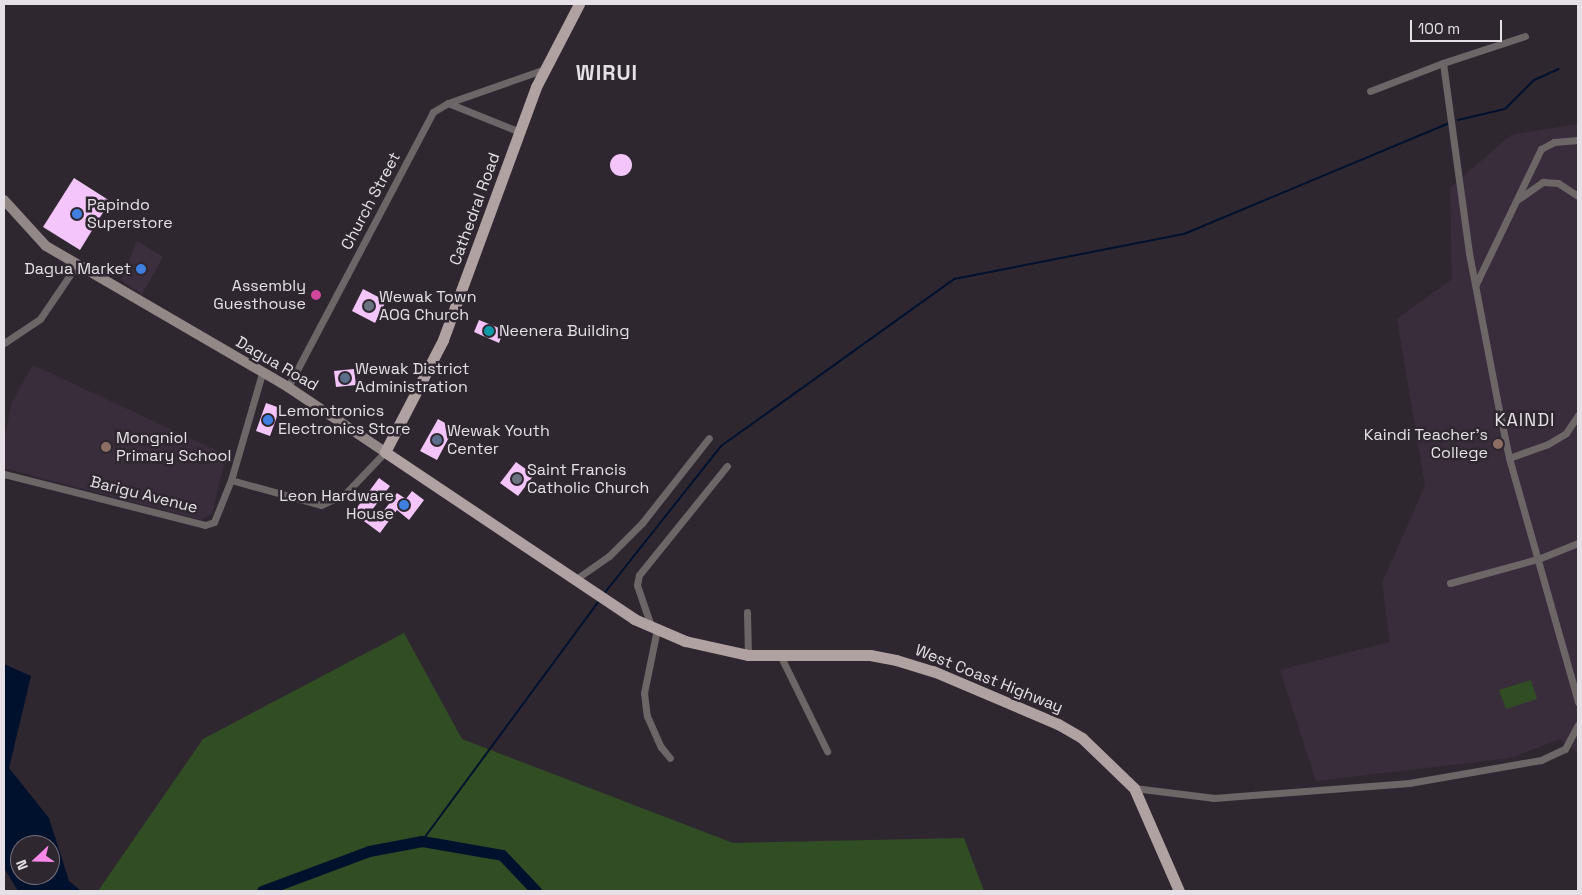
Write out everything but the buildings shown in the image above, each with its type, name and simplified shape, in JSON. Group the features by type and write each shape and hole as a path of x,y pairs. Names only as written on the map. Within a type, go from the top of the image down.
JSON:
{"main road":[{"name":"Cathedral Road","path":"385,452 443,340 545,68 579,4"},
{"name":"Dagua Road","path":"385,452 616,607"},
{"name":"West Coast Highway","path":"616,607 654,628 692,643 748,655 781,657 870,655 934,671 1066,729 1111,763 1134,788 1179,891"}],"street":[{"path":"1370,91 1443,63 1525,36"},
{"path":"1443,63 1476,284 1509,458 1578,702"},
{"path":"448,103 545,68"},
{"path":"448,103 520,132"},
{"name":"Church Street","path":"288,386 433,112 448,103"},
{"path":"1476,284 1542,149 1554,142 1578,140"},
{"path":"1517,200 1543,182 1558,183 1578,196"},
{"name":"Dagua Road","path":"4,200 46,246 76,266 288,386 385,452"},
{"path":"4,343 40,318 76,266"},
{"name":"Barigu Avenue","path":"4,474 206,525 214,522 232,480 262,373"},
{"path":"1509,458 1554,440 1566,433 1578,415"},
{"path":"576,579 609,556 642,523 709,438"},
{"path":"232,480 321,506 345,494 385,452"},
{"path":"670,758 660,747 647,716 644,692 654,628 637,585 639,576 727,466"},
{"path":"1450,583 1538,559 1578,543"},
{"path":"747,612 748,655"},
{"path":"781,657 827,751"},
{"path":"1134,788 1214,798 1409,782 1541,760 1564,749 1578,730"}],"shaded area":[{"name":"Kaindi Teacher's College","path":"1578,124 1578,753 1560,739 1510,758 1316,781 1280,670 1390,642 1382,583 1425,486 1397,319 1452,279 1450,188 1511,135"},
{"name":"Dagua Market","path":"137,241 163,257 142,294 121,280"},
{"name":"Mongniol Primary School","path":"33,365 226,455 212,514 201,520 4,468 4,439 12,402"}],"green space":[{"path":"404,633 462,739 733,843 964,838 984,891 98,891 203,739"},
{"path":"1531,680 1537,699 1506,709 1499,690"}],"water":[{"path":"4,664 31,676 9,768 49,818 54,835 10,835 10,878 4,868"},
{"path":"60,853 69,881 81,891 18,891 14,885 60,885"}],"waterway":[{"path":"1458,120 1505,109 1534,80 1559,69"},
{"path":"603,595 721,446 954,279 1184,234 1449,123"},
{"path":"422,841 599,601"},
{"path":"262,891 369,851 422,841 502,855 536,891"}],"place":[{"name":"Papindo Superstore","path":"77,214"},
{"name":"Dagua Market","path":"141,269"},
{"name":"Assembly Guesthouse","path":"316,295"},
{"name":"Wewak Town AOG Church","path":"369,306"},
{"name":"Neenera Building","path":"489,331"},
{"name":"Wewak District Administration","path":"345,378"},
{"name":"Lemontronics Electronics Store","path":"268,420"},
{"name":"Wewak Youth Center","path":"437,440"},
{"name":"Kaindi Teacher's College","path":"1498,444"},
{"name":"Mongniol Primary School","path":"106,447"},
{"name":"Saint Francis Catholic Church","path":"517,479"},
{"name":"Leon Hardware House","path":"404,505"}],"district":[{"name":"WIRUI","path":"607,73"},
{"name":"KAINDI","path":"1525,420"}]}
